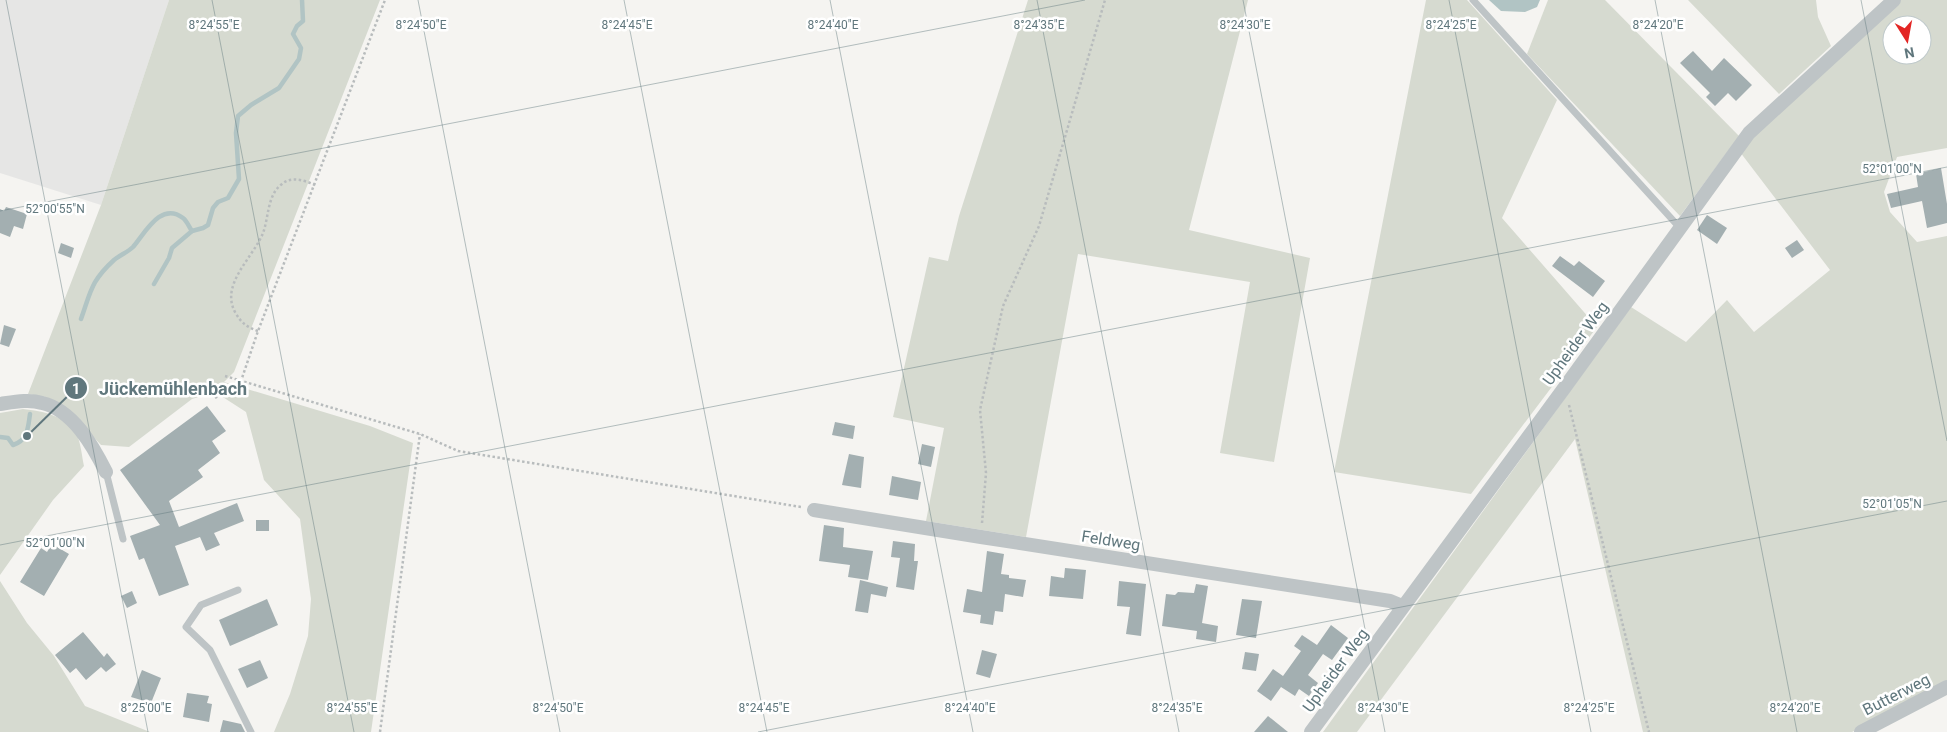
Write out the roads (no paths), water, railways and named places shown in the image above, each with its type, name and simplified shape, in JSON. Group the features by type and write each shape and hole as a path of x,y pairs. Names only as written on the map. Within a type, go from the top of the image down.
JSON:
{"street":[{"name":"Upheider Weg","path":"1311,732 1749,133 1894,0"},
{"path":"0,404 20,401 43,403 68,416 96,451 106,472"},
{"name":"Feldweg","path":"814,510 981,538 1390,601 1402,606"},
{"name":"Butterweg","path":"1861,732 1947,687"}],"lane":[{"path":"1473,0 1680,228"},
{"path":"106,472 123,539"},
{"path":"238,590 201,605 186,627 210,650 251,732"}],"waterway":[{"path":"154,284 169,258 172,248 192,231 208,225 213,208 218,202 228,198 239,179 236,133 238,116 251,105 279,88 299,59 301,48 293,34 297,26 303,21 302,0"},
{"path":"81,319 93,287 106,267 133,247 154,221 168,213 175,214 184,219 192,231"},
{"path":"0,437 8,438 13,445 22,440 29,424 30,414"}],"place":[{"name":"Jückemühlenbach","path":"27,436"}]}
